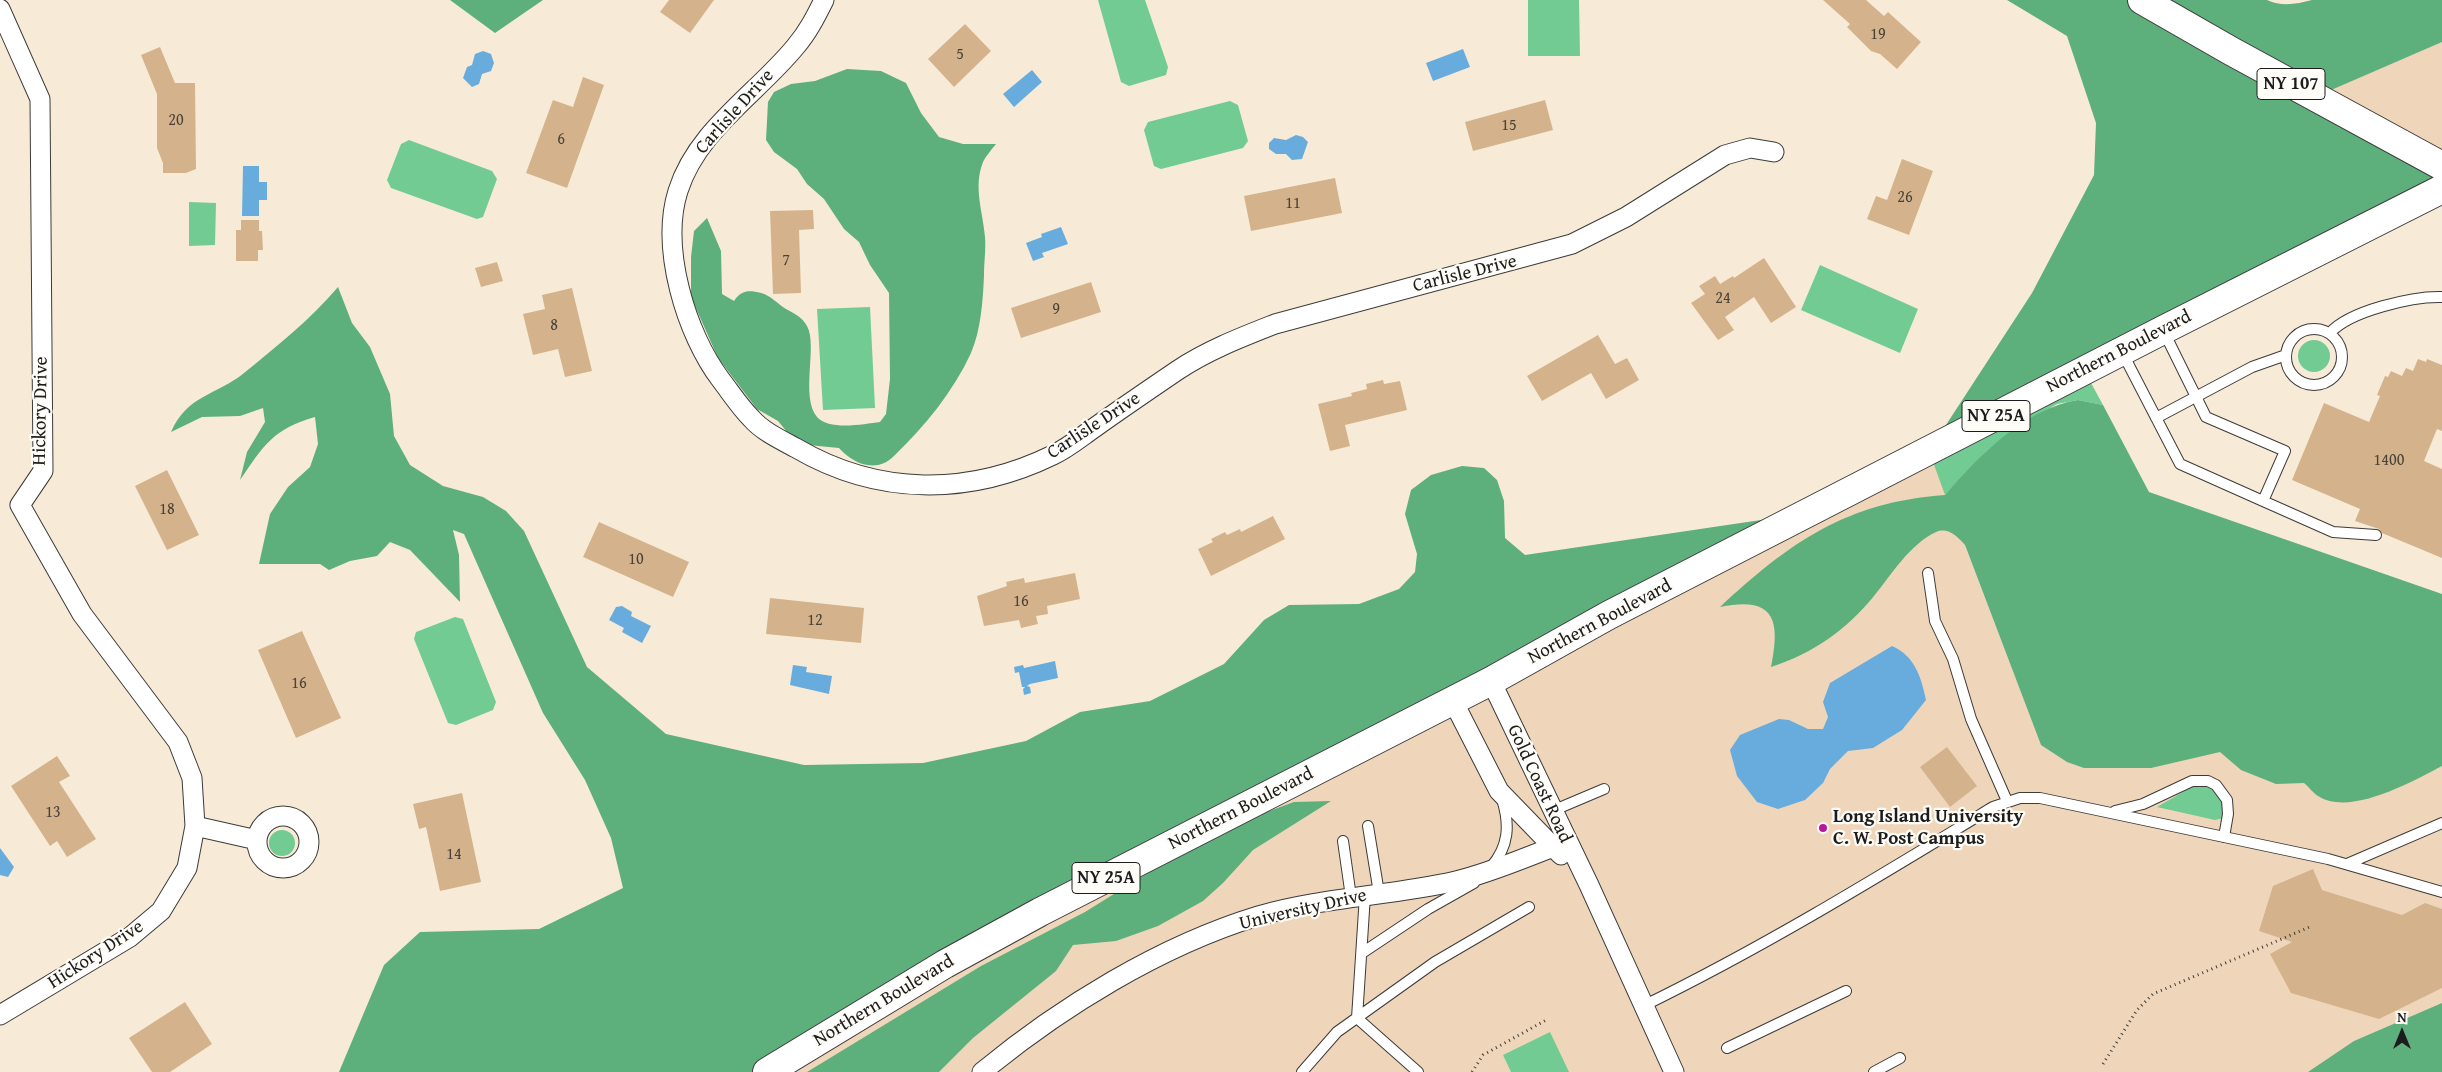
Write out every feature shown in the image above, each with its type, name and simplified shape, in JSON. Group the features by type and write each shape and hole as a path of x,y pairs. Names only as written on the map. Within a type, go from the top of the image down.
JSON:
{"main road":[{"name":"NY 107","path":"2142,0 2231,51 2442,166"},
{"name":"Northern Boulevard","path":"767,1072 945,964 1040,912 1491,682 1609,615 2442,188"}],"street":[{"name":"Carlisle Drive","path":"824,0 814,20 796,47 718,126 696,153 678,191 674,216 674,243 679,288 690,322 713,369 752,420 815,460 859,476 896,484 944,485 1005,476 1056,454 1182,368 1230,342 1276,324 1572,244 1626,216 1725,154 1750,148 1774,152"},
{"name":"Hickory Drive","path":"0,9 40,99 43,471 20,505 82,614 178,742 192,778 195,826 187,868 161,911 130,937 0,1015"},
{"name":"Gold Coast Road","path":"1491,682 1552,811 1560,844"},
{"name":"Gold Coast Road","path":"1454,701 1499,791 1560,844 1588,886 1674,1072"},
{"path":"195,826 257,840"},
{"name":"University Drive","path":"982,1072 1039,1028 1108,984 1191,941 1258,916 1365,895 1455,881 1497,868 1560,844"}],"lane":[{"path":"2330,333 2344,321 2396,303 2422,296 2442,297"},
{"path":"2314,328 2330,333 2342,348 2343,356 2342,365 2331,380 2314,385 2297,379 2290,372 2286,355 2292,339 2298,333 2314,328"},
{"path":"2163,330 2206,417 2285,451 2263,501"},
{"path":"2122,351 2180,464 2333,532 2376,536"},
{"path":"2156,418 2260,364 2286,355"},
{"path":"1928,573 1935,621 1953,659 1971,719 2007,801"},
{"path":"2110,813 2143,804 2192,781 2208,780 2216,785 2227,800 2228,814 2224,837"},
{"path":"1552,811 1604,789"},
{"path":"1362,953 1428,909 1497,868 1507,833 1506,815 1499,791"},
{"path":"1643,1006 1734,960 1839,901 1993,807 2020,798 2040,798 2347,864 2442,892"},
{"path":"2347,864 2442,823"},
{"path":"1357,1018 1368,826"},
{"path":"1342,841 1365,895"},
{"path":"1302,1072 1337,1032 1435,962 1529,907"},
{"path":"1727,1048 1846,991"},
{"path":"1357,1018 1418,1072"},
{"path":"1874,1072 1900,1058"}],"path":[{"path":"2102,1064 2137,1010 2153,994 2312,926"},
{"path":"1472,1072 1483,1055 1548,1019"}],"shaded area":[{"path":"2442,42 2442,166 2315,96"},
{"name":"Long Island University C. W. Post Campus","path":"1929,451 2041,745 2442,607 2442,1072 767,1072"}],"green space":[{"path":"450,0 543,0 495,33"},
{"path":"1098,0 1145,0 1168,67 1166,75 1129,86 1121,82"},
{"path":"1528,0 1579,0 1580,56 1528,56"},
{"path":"2007,0 2267,0 2284,4 2295,4 2312,0 2442,0 2442,42 2315,97 2442,166 2442,189 1929,451 2032,293 2094,175 2096,123 2067,36"},
{"path":"847,69 881,71 906,83 921,113 939,137 963,144 996,144 987,155 980,171 979,199 985,237 983,294 977,335 971,353 947,395 917,433 894,456 880,464 873,465 866,465 852,459 839,448 808,445 787,432 778,421 757,409 718,358 691,297 691,257 694,231 707,218 721,251 722,294 734,301 739,295 746,292 753,291 764,294 798,316 807,326 811,346 810,397 812,408 817,417 830,424 847,426 880,422 886,414 890,379 889,293 870,265 859,242 844,229 824,199 807,184 797,169 774,152 766,140 768,102 774,92 791,84 815,81"},
{"path":"1230,101 1238,105 1248,141 1243,148 1161,169 1154,166 1144,130 1148,122"},
{"path":"409,140 492,171 497,179 483,217 477,219 391,188 387,180 401,144"},
{"path":"189,202 216,203 215,245 189,246"},
{"path":"1820,265 1918,309 1900,353 1801,310"},
{"path":"338,287 352,323 370,347 390,394 394,436 410,465 443,486 483,497 506,511 524,531 587,667 666,734 804,765 923,763 1026,741 1080,712 1150,701 1224,664 1264,620 1289,605 1359,604 1399,589 1415,572 1417,554 1405,514 1411,490 1431,475 1462,466 1484,468 1497,480 1504,501 1505,538 1525,555 1808,513 767,1072 339,1072 384,965 420,932 539,929 623,888 611,838 585,780 543,713 464,534 453,530 459,555 460,602 410,550 390,542 377,556 350,561 329,570 320,564 259,564 270,514 288,487 310,467 318,444 315,417 279,433 263,448 240,480 247,452 265,422 263,408 240,416 202,417 171,432 185,410 244,373 281,343 328,299"},
{"path":"870,307 875,408 823,410 817,309"},
{"path":"2314,340 2326,344 2330,356 2326,368 2314,372 2302,368 2298,356 2302,344"},
{"path":"2084,370 2103,405 2078,400 2057,404 2016,429 1988,450 1945,495 1929,451"},
{"path":"2078,400 2103,405 2149,492 2442,594 2442,766 2398,788 2364,800 2347,802 2331,801 2318,796 2304,783 2276,784 2241,770 2220,752 2151,768 2084,768 2067,762 2041,745 1965,545 1955,536 1944,531 1936,532 1917,544 1874,596 1840,630 1801,655 1771,667 1775,636 1770,615 1763,608 1752,605 1738,604 1720,607 1771,563 1822,529 1849,516 1878,506 1910,499 1945,495 1988,450 2021,423 2058,405"},
{"path":"455,617 463,619 496,702 493,710 456,725 448,723 414,639 416,632"},
{"path":"2195,785 2210,786 2219,793 2223,804 2224,818 2215,820 2157,807"},
{"path":"1331,801 1253,850 1223,883 1203,901 1158,926 1116,941 1073,945 1056,971 973,1038 939,1072 807,1072 981,966 1085,912 1159,866 1242,821 1294,802"},
{"path":"282,830 292,833 295,843 292,853 282,856 272,853 269,843 272,833"},
{"path":"2442,1003 2442,1072 2308,1072 2354,1041"},
{"path":"1550,1032 1569,1072 1511,1072 1503,1055"}],"water":[{"path":"1463,49 1470,67 1433,81 1426,63"},
{"path":"483,51 491,54 494,63 491,71 482,74 479,84 472,87 463,78 467,67 472,65 475,54"},
{"path":"1032,70 1042,82 1014,107 1003,94"},
{"path":"1296,135 1303,137 1308,142 1302,159 1292,160 1286,154 1276,154 1269,149 1269,143 1274,138 1286,140"},
{"path":"243,166 259,166 259,182 267,182 267,200 259,200 259,216 242,216"},
{"path":"1061,227 1068,244 1042,253 1044,257 1033,261 1026,243 1042,237 1041,234"},
{"path":"622,606 632,612 631,616 651,626 642,643 622,632 624,628 609,620 616,607"},
{"path":"1892,646 1900,650 1912,661 1922,683 1926,700 1902,730 1873,748 1848,751 1830,769 1823,783 1805,800 1778,809 1757,802 1737,776 1730,750 1740,735 1779,719 1789,720 1808,729 1823,729 1828,717 1823,702 1830,683"},
{"path":"1055,661 1058,678 1030,684 1027,686 1030,687 1031,693 1024,695 1023,689 1025,687 1022,687 1019,672 1015,673 1014,667 1023,665 1024,668"},
{"path":"793,665 807,667 806,672 832,676 829,694 790,685"},
{"path":"0,848 14,867 8,877 0,875"}],"building":[{"path":"669,0 714,0 690,33 660,12"},
{"path":"1823,0 1866,0 1884,16 1888,12 1921,42 1897,69 1880,54 1871,51 1847,27 1850,24"},
{"path":"965,24 991,51 954,87 928,59"},
{"path":"160,47 175,83 195,83 196,169 186,173 163,173 163,163 157,148 157,94 141,55"},
{"path":"583,77 604,85 567,188 526,173 553,100 573,107"},
{"path":"1545,100 1553,130 1473,151 1465,122"},
{"path":"1902,159 1933,171 1909,235 1867,219 1876,196 1887,200"},
{"path":"1335,178 1342,213 1251,231 1244,196"},
{"path":"813,210 814,229 799,230 801,293 773,294 770,211"},
{"path":"241,220 259,220 259,231 262,231 263,250 258,250 258,261 236,261 236,230 241,230"},
{"path":"1764,258 1796,307 1771,323 1754,297 1725,317 1734,330 1718,340 1691,303 1705,294 1699,286 1715,276 1720,284 1733,276 1734,278"},
{"path":"497,262 503,281 481,287 475,268"},
{"path":"1091,282 1101,312 1021,338 1011,308"},
{"path":"572,288 592,371 565,377 558,349 533,355 523,314 545,309 542,295"},
{"path":"1598,335 1615,364 1627,358 1639,380 1606,399 1591,373 1542,401 1527,376"},
{"path":"2418,359 2426,362 2427,359 2442,365 2442,431 2437,429 2424,461 2442,469 2442,558 2382,533 2379,529 2355,521 2360,509 2292,480 2324,403 2369,422 2380,396 2377,395 2385,376 2388,377 2391,371 2402,376 2406,368 2413,371"},
{"path":"1383,380 1384,384 1400,381 1407,410 1345,425 1350,446 1330,451 1318,404 1352,396 1351,393 1367,389 1366,384"},
{"path":"167,470 199,535 167,550 135,486"},
{"path":"1273,516 1285,539 1211,576 1198,549 1213,542 1211,539 1225,532 1227,535 1240,529 1241,532"},
{"path":"599,522 689,562 673,597 583,557"},
{"path":"1075,573 1080,599 1047,606 1048,614 1036,616 1038,624 1021,628 1019,620 984,626 977,596 1007,586 1006,582 1024,578 1025,583"},
{"path":"770,598 864,608 861,643 766,634"},
{"path":"302,631 341,718 296,738 258,650"},
{"path":"1947,747 1977,786 1950,807 1920,767"},
{"path":"57,756 70,776 59,782 96,839 67,857 57,841 50,846 11,786"},
{"path":"462,793 481,882 440,891 426,827 419,829 413,804"},
{"path":"2313,869 2322,890 2402,915 2425,903 2442,909 2442,988 2379,1019 2291,993 2270,954 2292,942 2259,931 2273,886"},
{"path":"185,1002 212,1044 170,1072 152,1072 129,1038"}],"place":[{"name":"Long Island University C. W. Post Campus","path":"1823,828"}]}
